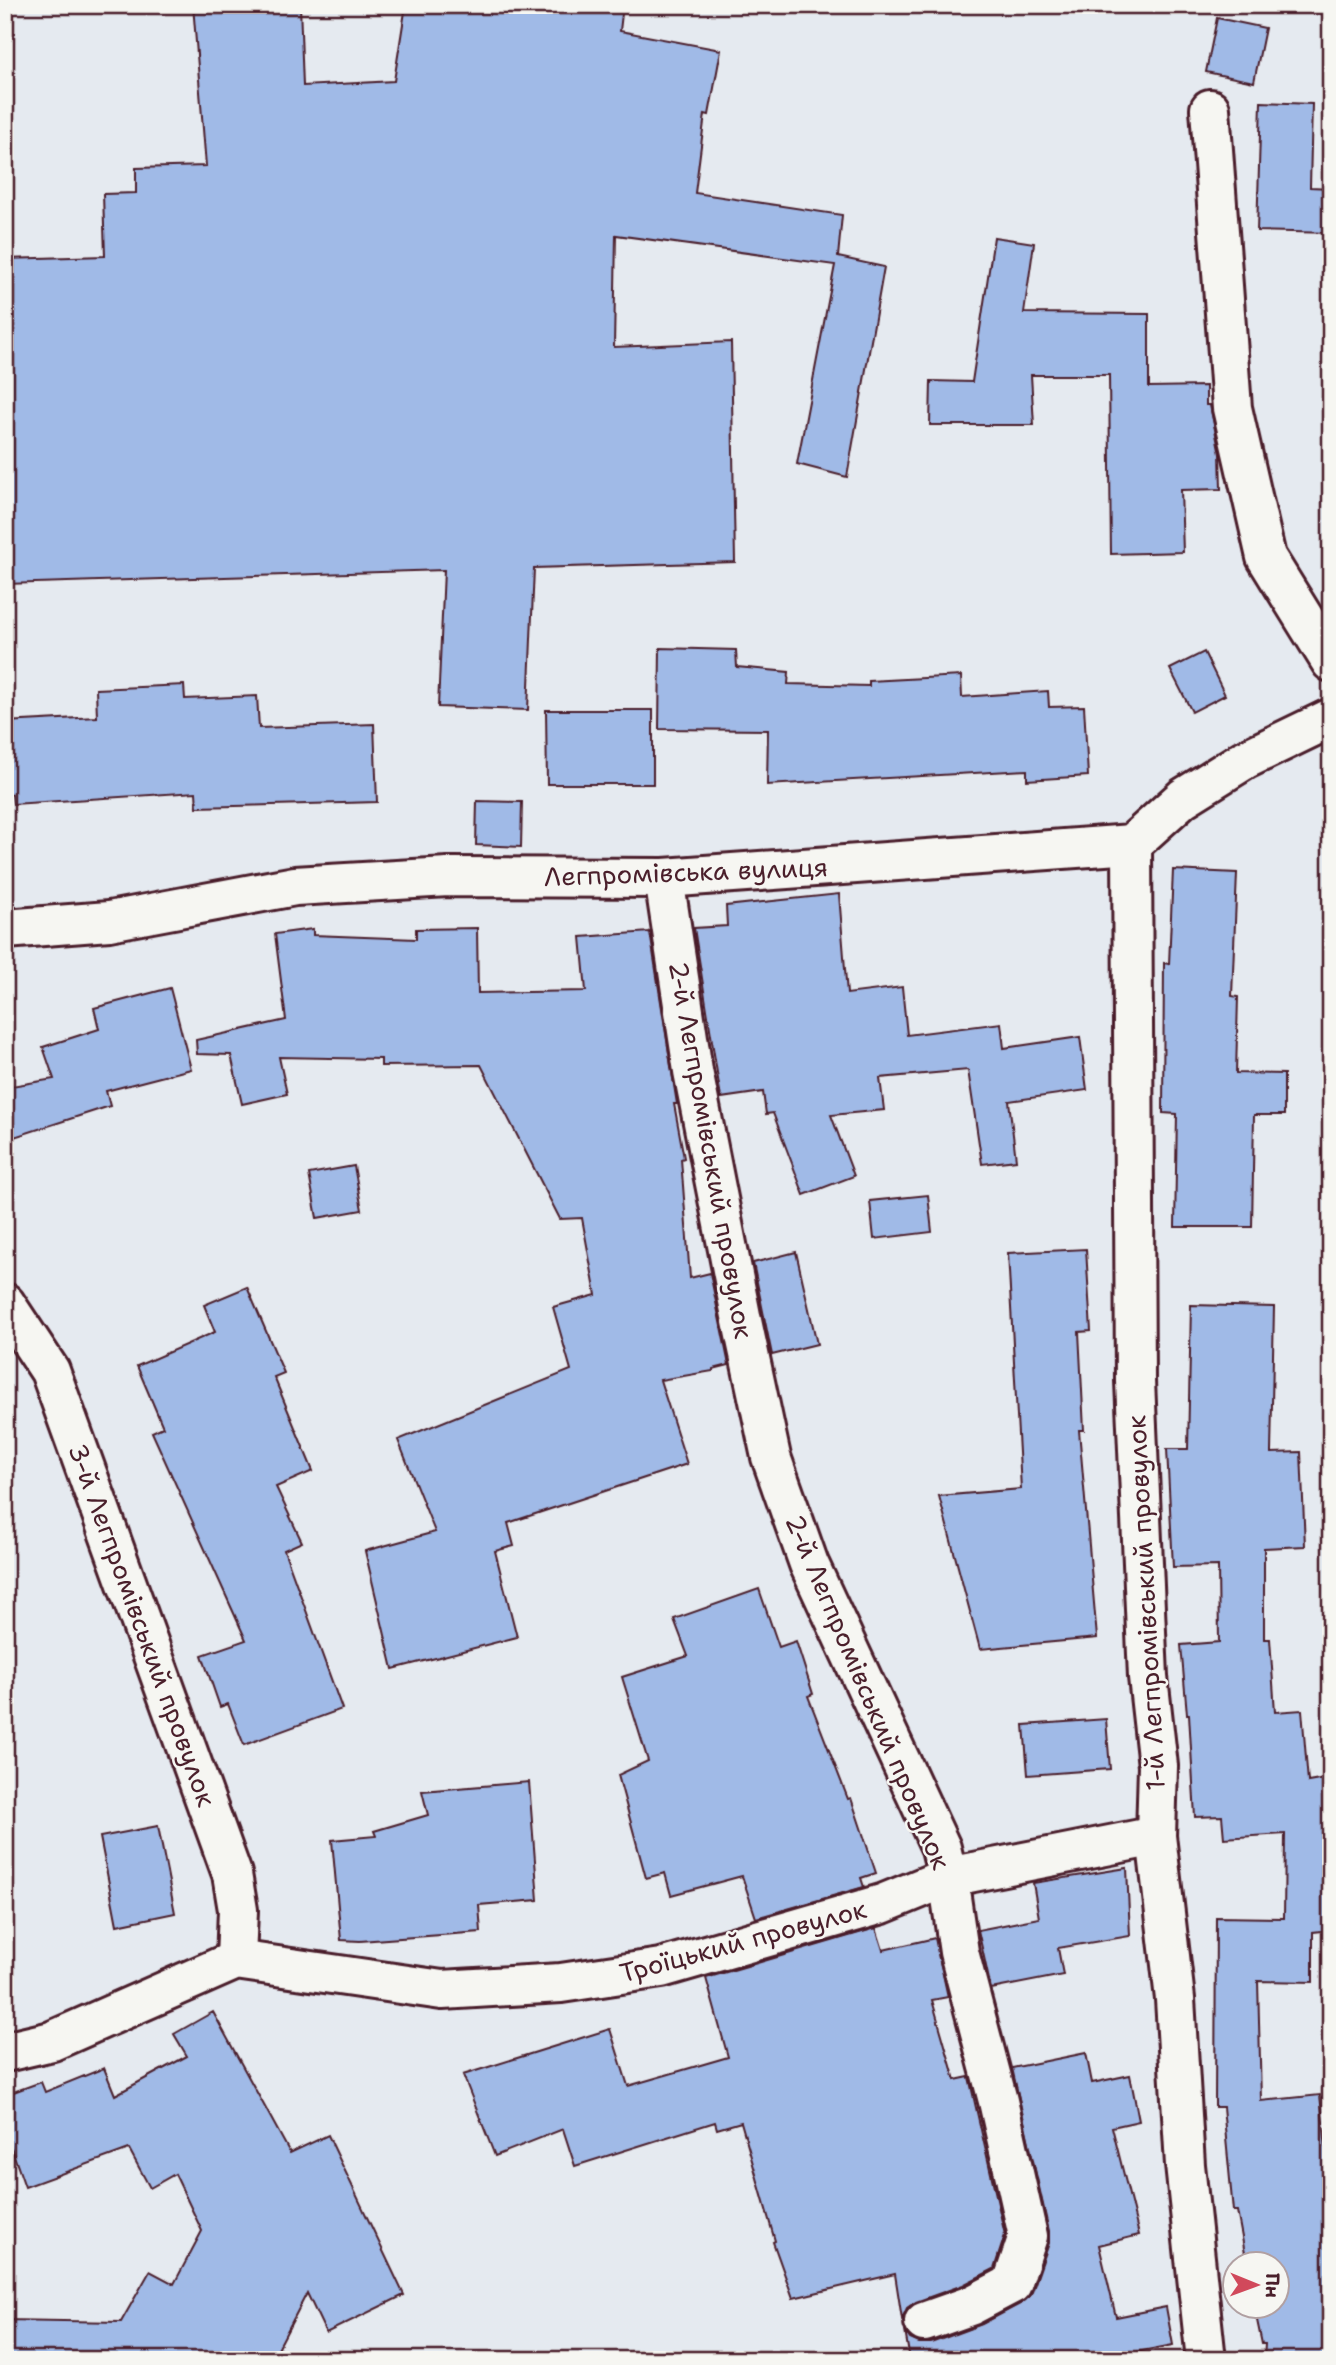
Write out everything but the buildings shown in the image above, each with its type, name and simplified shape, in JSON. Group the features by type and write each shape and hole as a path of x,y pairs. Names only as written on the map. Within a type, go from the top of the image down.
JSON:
{"street":[{"path":"1210,109 1232,408 1266,557 1331,663"},
{"path":"1132,844 1183,799 1244,760 1331,718"},
{"name":"Легпромівська вулиця","path":"5,929 110,921 295,886 448,877 664,878 1132,844"},
{"name":"1-й Легпромівський провулок","path":"1132,844 1135,1381 1148,1677 1158,1766 1156,1836 1175,1999 1185,2165 1206,2360"},
{"name":"2-й Легпромівський провулок","path":"664,878 695,1084 741,1321 772,1457 810,1564 941,1848 959,1952 998,2101 1028,2236 1012,2284 972,2305 924,2322"},
{"name":"3-й Легпромівський провулок","path":"5,1303 50,1371 232,1874 238,1910 236,1960"},
{"name":"Троїцький провулок","path":"236,1960 442,1990 561,1983 661,1968 881,1904 948,1877 1156,1836"},
{"path":"5,2052 52,2041 236,1960"}]}
